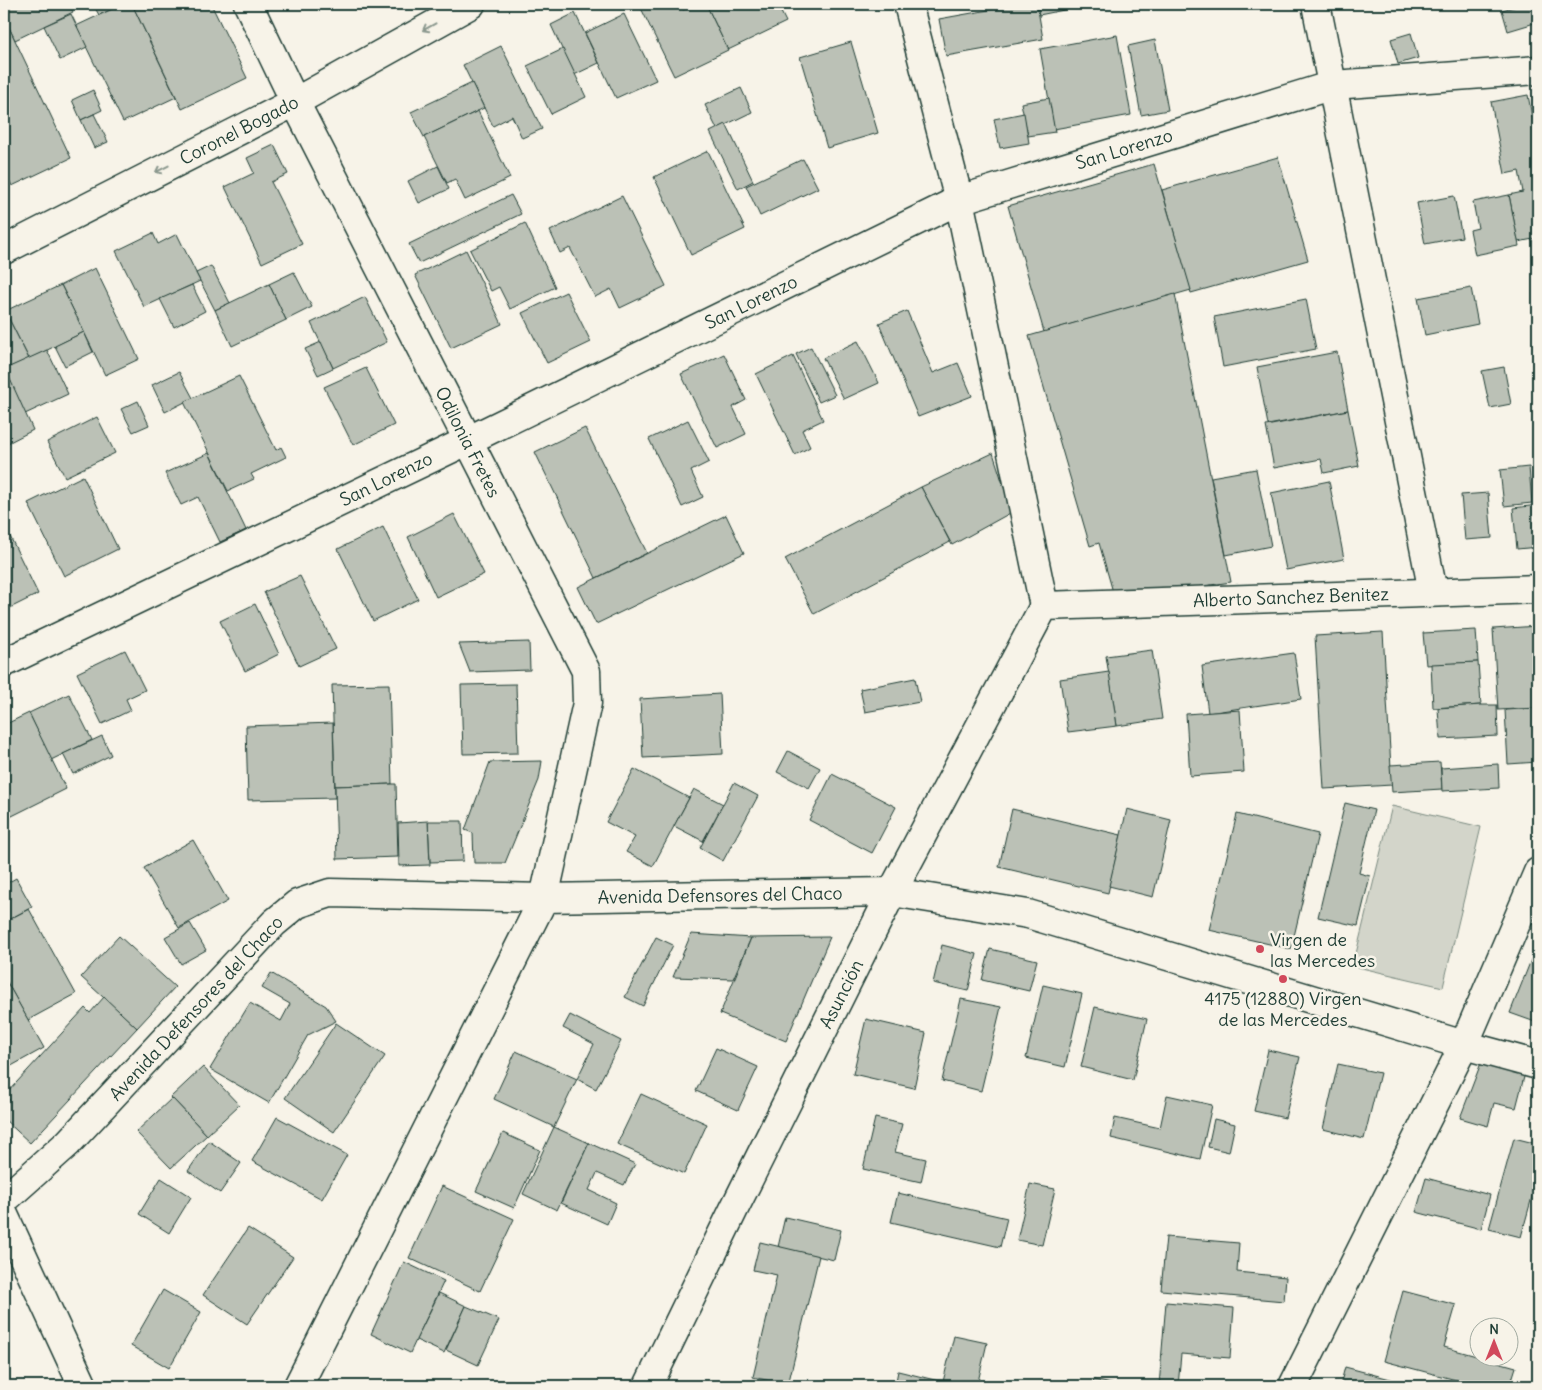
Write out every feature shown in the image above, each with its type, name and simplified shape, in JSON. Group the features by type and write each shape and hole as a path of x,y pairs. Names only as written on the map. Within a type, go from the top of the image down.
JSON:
{"street":[{"name":"Odilonia Fretes","path":"248,4 295,102 586,671 587,703 544,898 298,1386"},
{"name":"Coronel Bogado","path":"4,250 295,102 471,4"},
{"path":"908,4 959,200 1044,606"},
{"path":"1316,4 1434,592"},
{"name":"San Lorenzo","path":"4,663 467,441 959,200 1333,85 1538,70"},
{"name":"Alberto Sanchez Benitez","path":"1044,606 1538,589"},
{"name":"Asunción","path":"648,1386 892,892 1044,606"},
{"path":"1293,1386 1464,1045 1538,872"},
{"name":"Avenida Defensores del Chaco","path":"4,1200 68,1143 274,922 297,904 330,893 544,898 892,892 1028,914 1464,1045 1538,1065"},
{"path":"4,1215 83,1386"}],"shaded area":[{"path":"1392,806 1481,827 1443,987 1353,966"}],"building":[{"path":"4,4 69,4 73,12 15,40 4,17"},
{"path":"93,4 123,4 99,15"},
{"path":"123,4 132,4 176,97 123,122 76,26"},
{"path":"132,4 211,4 247,78 182,109"},
{"path":"645,4 680,4 683,10 696,4 706,4 728,50 674,76 640,6"},
{"path":"706,4 777,4 786,22 728,50"},
{"path":"1022,4 1037,4 1043,39 946,56 939,19"},
{"path":"1037,4 1068,4 1069,9 1039,15"},
{"path":"1525,4 1533,4 1538,22 1508,31 1502,10"},
{"path":"575,13 599,63 574,75 551,25"},
{"path":"71,14 87,47 60,60 44,26"},
{"path":"624,14 656,80 616,98 585,33"},
{"path":"4,17 71,158 12,186 4,169"},
{"path":"1411,33 1418,58 1398,64 1391,39"},
{"path":"1117,35 1131,115 1054,129 1040,49"},
{"path":"1155,40 1168,110 1141,115 1128,46"},
{"path":"851,42 878,133 827,148 800,57"},
{"path":"501,46 542,129 522,138 512,116 493,126 463,65"},
{"path":"563,49 586,97 551,114 527,66"},
{"path":"472,83 484,108 424,137 411,112"},
{"path":"741,88 752,112 717,129 705,105"},
{"path":"93,90 102,110 81,120 72,100"},
{"path":"1528,95 1538,148 1538,238 1518,242 1509,195 1523,192 1519,171 1505,174 1491,102"},
{"path":"1049,98 1055,132 1028,136 1021,103"},
{"path":"478,111 510,178 465,200 455,179 447,183 424,137"},
{"path":"1024,113 1029,143 1000,148 994,119"},
{"path":"94,114 108,142 94,148 81,120"},
{"path":"726,124 753,181 738,189 710,132"},
{"path":"274,145 288,174 271,182 302,244 262,263 225,187 254,173 247,158"},
{"path":"708,151 745,229 691,255 654,177"},
{"path":"1278,157 1308,260 1191,293 1162,190"},
{"path":"803,159 818,188 760,216 746,186"},
{"path":"1154,164 1191,290 1044,332 1008,206"},
{"path":"438,166 449,189 419,203 408,181"},
{"path":"511,195 521,214 419,263 409,244"},
{"path":"1509,195 1519,246 1475,255 1470,230 1478,228 1473,202"},
{"path":"622,196 666,286 620,308 611,289 595,297 570,248 560,253 550,231"},
{"path":"1454,196 1462,237 1425,244 1417,203"},
{"path":"525,223 555,287 510,309 499,287 491,291 470,250"},
{"path":"153,233 158,244 177,234 200,281 144,307 116,251"},
{"path":"466,250 502,324 451,348 415,275"},
{"path":"211,266 230,303 215,310 196,273"},
{"path":"95,268 139,359 105,375 61,285"},
{"path":"294,272 312,307 286,320 269,284"},
{"path":"269,284 286,320 232,346 215,310"},
{"path":"61,285 84,332 29,359 5,311"},
{"path":"192,285 205,311 174,327 160,299"},
{"path":"1471,288 1478,324 1425,335 1418,298"},
{"path":"566,292 591,342 547,363 522,313"},
{"path":"1175,294 1231,582 1115,599 1099,543 1090,546 1029,336"},
{"path":"365,297 387,342 333,368 311,323"},
{"path":"1306,299 1316,349 1223,367 1214,317"},
{"path":"907,311 933,373 958,363 972,396 918,417 879,323"},
{"path":"8,317 29,359 5,369 4,320"},
{"path":"84,332 93,352 65,366 55,346"},
{"path":"858,341 879,383 844,399 823,358"},
{"path":"321,342 333,368 318,375 305,349"},
{"path":"811,347 835,395 819,402 796,354"},
{"path":"47,350 68,394 25,414 5,369"},
{"path":"1337,352 1348,410 1268,425 1257,367"},
{"path":"724,354 746,400 733,407 746,434 717,448 681,374"},
{"path":"793,356 823,420 802,430 810,447 795,455 756,374"},
{"path":"4,366 33,430 4,445"},
{"path":"1504,367 1511,404 1490,408 1482,371"},
{"path":"366,368 394,425 353,445 324,387"},
{"path":"179,372 193,398 165,412 152,385"},
{"path":"239,376 276,450 281,447 286,457 251,474 254,479 228,491 184,402"},
{"path":"138,401 149,425 133,432 121,409"},
{"path":"1348,410 1359,466 1324,473 1321,459 1274,468 1266,426"},
{"path":"97,417 115,453 65,477 47,442"},
{"path":"688,420 709,462 691,471 703,497 682,507 649,439"},
{"path":"585,428 647,553 596,578 535,452"},
{"path":"209,453 246,530 220,542 198,497 181,505 165,473"},
{"path":"993,453 1012,512 952,545 921,487"},
{"path":"1529,467 1532,503 1504,506 1500,470"},
{"path":"1256,469 1271,546 1226,555 1211,477"},
{"path":"83,476 118,549 64,576 28,503"},
{"path":"1329,481 1344,559 1286,570 1271,493"},
{"path":"921,487 950,542 814,614 785,559"},
{"path":"1488,493 1492,538 1465,540 1461,495"},
{"path":"1538,505 1538,547 1517,549 1513,508"},
{"path":"454,514 484,574 436,597 408,537"},
{"path":"726,515 744,553 596,624 578,587"},
{"path":"4,524 38,594 4,611"},
{"path":"383,527 418,599 373,621 338,549"},
{"path":"300,576 336,649 299,666 264,592"},
{"path":"255,604 279,654 245,671 220,621"},
{"path":"1538,626 1538,708 1498,710 1493,629"},
{"path":"1476,630 1478,662 1426,665 1423,633"},
{"path":"1383,632 1392,785 1324,789 1315,636"},
{"path":"529,642 530,670 470,672 459,644"},
{"path":"125,650 145,690 126,699 131,710 102,724 77,673"},
{"path":"1152,650 1162,719 1117,726 1106,656"},
{"path":"1294,653 1301,699 1208,713 1202,666"},
{"path":"1478,662 1481,705 1433,708 1431,664"},
{"path":"1109,672 1117,726 1068,732 1060,679"},
{"path":"915,678 920,702 865,712 860,689"},
{"path":"389,684 392,784 335,786 332,685"},
{"path":"516,684 518,753 463,754 461,685"},
{"path":"69,694 92,740 51,760 29,713"},
{"path":"720,694 723,754 643,758 640,699"},
{"path":"1497,705 1498,736 1440,739 1438,708"},
{"path":"1538,708 1538,762 1508,764 1505,710"},
{"path":"1240,710 1244,772 1190,776 1186,714"},
{"path":"29,713 66,789 4,820 4,725"},
{"path":"333,723 335,798 248,800 246,726"},
{"path":"102,736 111,755 73,774 63,754"},
{"path":"788,751 820,768 809,788 777,772"},
{"path":"542,761 539,780 505,863 474,863 473,833 465,830 490,762"},
{"path":"1440,762 1442,789 1392,792 1390,765"},
{"path":"1498,764 1499,788 1442,791 1441,768"},
{"path":"634,769 689,798 653,866 626,852 635,837 606,822"},
{"path":"832,774 896,807 872,853 809,820"},
{"path":"734,783 758,796 723,861 700,848"},
{"path":"396,784 398,857 337,859 335,786"},
{"path":"694,789 723,804 703,841 674,826"},
{"path":"1345,803 1374,810 1359,873 1370,876 1358,926 1318,917"},
{"path":"1012,809 1121,835 1108,893 999,867"},
{"path":"1127,809 1171,820 1153,897 1109,886"},
{"path":"1237,814 1318,834 1291,949 1209,930"},
{"path":"428,821 462,821 463,861 430,862"},
{"path":"428,821 430,865 399,866 398,823"},
{"path":"193,840 228,901 179,928 144,868"},
{"path":"16,878 32,907 4,922 4,885"},
{"path":"29,909 76,994 28,1020 4,977 4,922"},
{"path":"190,923 206,950 181,964 165,937"},
{"path":"691,934 751,938 733,979 673,977"},
{"path":"119,936 175,987 137,1028 81,977"},
{"path":"656,937 673,945 643,1006 625,997"},
{"path":"830,937 786,1041 720,1014 751,938"},
{"path":"942,945 977,954 968,991 933,983"},
{"path":"990,949 1037,960 1029,991 982,980"},
{"path":"1533,955 1538,957 1538,1023 1510,1013"},
{"path":"271,973 326,1006 336,1021 308,1035 269,1103 210,1069 250,1003 281,1021 290,1004 262,988"},
{"path":"4,977 44,1048 4,1070"},
{"path":"1043,985 1082,994 1065,1067 1026,1058"},
{"path":"104,997 137,1028 30,1143 4,1119 4,1106 10,1100 5,1095 85,1008 90,1013"},
{"path":"961,999 1001,1007 981,1091 942,1081"},
{"path":"1095,1007 1147,1019 1133,1080 1081,1067"},
{"path":"570,1015 621,1041 596,1089 577,1079 594,1044 563,1028"},
{"path":"866,1019 926,1033 914,1088 853,1074"},
{"path":"336,1023 385,1056 334,1132 285,1098"},
{"path":"716,1048 758,1067 738,1110 696,1091"},
{"path":"1268,1050 1300,1057 1285,1118 1254,1111"},
{"path":"516,1051 577,1079 554,1127 494,1099"},
{"path":"1481,1063 1525,1073 1516,1108 1494,1103 1488,1126 1460,1118"},
{"path":"1338,1064 1380,1073 1364,1139 1323,1129"},
{"path":"203,1067 239,1105 207,1135 171,1097"},
{"path":"641,1094 707,1124 684,1174 617,1144"},
{"path":"1167,1095 1212,1105 1200,1159 1111,1138 1115,1118 1160,1128"},
{"path":"172,1098 207,1135 171,1168 136,1132"},
{"path":"277,1117 347,1155 322,1199 252,1161"},
{"path":"875,1118 902,1124 895,1152 926,1159 921,1182 863,1169"},
{"path":"1214,1119 1235,1124 1229,1152 1208,1147"},
{"path":"554,1127 589,1143 557,1210 523,1194"},
{"path":"503,1133 540,1150 514,1208 476,1191"},
{"path":"1514,1138 1538,1144 1538,1175 1521,1237 1489,1229"},
{"path":"209,1141 241,1163 220,1193 188,1171"},
{"path":"589,1143 635,1164 624,1185 597,1173 589,1190 616,1203 607,1224 561,1203"},
{"path":"161,1178 191,1197 169,1233 139,1214"},
{"path":"1426,1178 1490,1195 1481,1229 1416,1212"},
{"path":"1030,1184 1055,1189 1042,1245 1017,1240"},
{"path":"442,1186 514,1219 480,1291 409,1258"},
{"path":"898,1193 1007,1218 1000,1247 891,1222"},
{"path":"785,1217 841,1230 834,1260 778,1247"},
{"path":"248,1228 293,1257 247,1324 203,1295"},
{"path":"1166,1237 1239,1243 1237,1272 1286,1277 1284,1301 1161,1290"},
{"path":"760,1242 819,1256 788,1385 753,1377 777,1275 753,1270"},
{"path":"404,1262 444,1281 410,1353 371,1334"},
{"path":"163,1290 201,1312 169,1368 131,1346"},
{"path":"1403,1291 1456,1305 1444,1347 1470,1354 1470,1368 1516,1368 1510,1386 1479,1386 1384,1361"},
{"path":"439,1293 466,1306 444,1353 416,1340"},
{"path":"1166,1302 1234,1308 1230,1358 1181,1354 1178,1386 1159,1386"},
{"path":"466,1306 499,1320 478,1365 446,1350"},
{"path":"954,1336 987,1343 977,1386 942,1386"},
{"path":"1345,1367 1417,1386 1340,1386"},
{"path":"898,1371 943,1382 942,1386 895,1386"},
{"path":"1094,1380 1120,1386 1092,1386"}],"place":[{"name":"Virgen de las Mercedes","path":"1260,949"},
{"name":"4175 (12880) Virgen de las Mercedes","path":"1283,979"}]}
